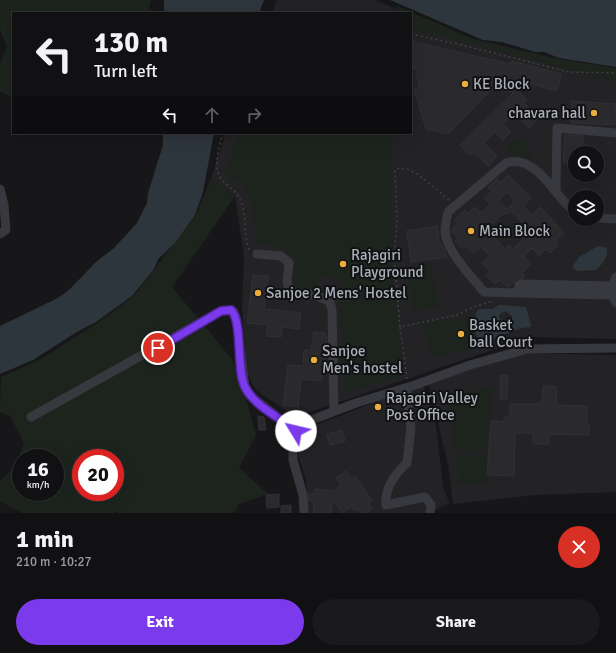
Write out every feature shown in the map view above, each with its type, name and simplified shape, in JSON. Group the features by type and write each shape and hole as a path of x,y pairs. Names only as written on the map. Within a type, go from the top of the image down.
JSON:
{"street":[{"path":"556,191 557,128 616,133"},
{"path":"568,207 542,174 519,162 512,161 506,163 448,212 445,232 455,254 484,292 613,295 616,277"},
{"path":"0,189 4,205 6,230 0,234"},
{"path":"604,218 616,219"},
{"path":"257,254 281,256 288,263 287,280 289,290 296,293 315,296 330,302 332,310 334,411"},
{"path":"31,417 116,371 221,311 227,310 234,312 236,318 245,387 253,398 296,431"},
{"path":"304,513 303,495 293,460 293,435 301,424 406,385 470,364 527,349 616,348"},
{"path":"406,385 411,427 407,463 398,471 385,497 386,505 425,497 431,505 430,513"}],"path":[{"path":"412,34 570,72 616,73"},
{"path":"224,134 216,170 221,180 236,190 243,209 247,245 250,253 257,254"},
{"path":"406,385 394,254 397,222 395,170 405,168 415,172 456,205"},
{"path":"400,327 457,315 491,301 495,298 496,292"}],"shaded area":[{"path":"0,0 151,0 148,12 12,12 12,98 0,91 0,63 7,47 0,29"},
{"path":"164,0 264,0 259,12 164,12"},
{"path":"277,0 376,0 403,12 272,12"},
{"path":"390,0 616,0 616,67 559,58 544,52 535,52 502,42 483,40"},
{"path":"395,5 411,12 400,12"},
{"path":"412,12 473,39 559,59 616,68 616,82 413,30"},
{"path":"412,16 479,46 616,76 616,339 531,337 295,417 256,390 246,370 242,307 244,257 235,196 211,178 226,134 412,134"},
{"path":"163,134 214,134 203,192 195,215 175,243 158,259 154,269 132,296 96,322 75,333 33,360 0,374 0,326 58,298 70,289 96,262 114,248 137,223 147,203 148,193 163,145"},
{"name":"Rajagiri Playground","path":"238,134 395,134 393,141 391,201 395,248 390,248 390,251 404,374 344,394 339,306 343,297 344,287 334,279 325,277 317,279 317,292 295,287 294,254 287,255 286,249 259,244 249,193 242,184 225,175"},
{"path":"517,139 523,140 536,169 515,158 507,150 508,143"},
{"path":"211,178 235,196 172,287 232,359 245,395 256,435 239,468 268,494 239,504 234,513 118,513 116,511 114,513 22,513 0,501 0,482 12,468 12,501 64,501 64,449 22,449 24,443 10,416 0,412 1,377 41,359 96,324 133,297 196,215"},
{"path":"598,246 607,248 607,255 596,270 578,271 573,268 579,257"},
{"path":"431,263 438,307 414,311 406,267"},
{"path":"499,305 526,307 531,325 530,327 521,328 484,342 479,341 475,332 476,313 479,309 492,309","holes":["506,311 512,316 512,322 510,325 504,326 499,317 500,314"]},
{"name":"Basket ball Court","path":"468,316 475,347 454,352 448,320"},
{"path":"447,319 454,352 431,357 424,324"},
{"path":"510,353 616,355 616,492 535,495 453,504 448,465 428,380"},
{"path":"423,384 435,420 444,491 450,503 428,513 308,513 306,480 298,455 300,431"},
{"path":"492,387 487,451 453,450 448,398"},
{"path":"487,455 488,484 459,484 456,456"}],"building":[{"name":"KE Block","path":"412,41 510,64 512,61 561,74 557,91 505,77 527,100 524,103 539,118 529,128 514,114 503,124 511,132 503,140 495,132 484,143 497,156 488,166 474,152 470,155 460,145 514,92 492,89 448,134 426,129 414,89 419,88 416,69 412,68"},
{"name":"chavara hall","path":"572,101 616,104 616,125 571,123"},
{"path":"565,135 583,136 582,146 568,146 568,162 563,162"},
{"name":"Main Block","path":"508,175 531,198 523,206 532,215 540,207 564,232 555,241 558,245 550,253 546,249 539,256 532,248 524,256 531,264 522,273 525,276 516,280 508,287 499,280 495,284 486,275 490,271 482,263 490,256 481,247 474,254 466,246 463,249 455,241 458,238 451,231 458,223 455,220 465,210 468,213 475,207 481,213 491,204 484,198 492,191 488,187 497,179 500,183","holes":["507,192 515,201 507,209 498,201","512,212 527,228 524,231 527,235 513,249 509,245 505,249 490,233 493,229 490,226 503,214"]},
{"path":"437,226 440,245 442,244 447,257 411,262 407,231"},
{"name":"Sanjoe 2 Mens' Hostel","path":"253,275 268,276 264,309 301,313 299,329 282,327 281,337 266,336 268,325 247,323"},
{"path":"314,332 326,333 327,346 321,381 301,379 298,407 283,405 288,365 303,366 304,350 311,350"},
{"path":"500,375 508,375 507,399 500,399"},
{"path":"543,386 557,387 556,405 587,406 587,424 589,424 589,435 549,434 549,444 533,444 533,433 515,433 514,476 487,475 491,421 504,422 504,417 510,417 510,404 538,404 542,400"},
{"path":"258,416 264,417 266,430 259,430"},
{"path":"342,430 345,441 330,445 327,434"},
{"path":"346,471 351,478 355,476 372,500 368,502 372,509 366,513 361,513 358,509 355,511 352,506 342,513 333,500 331,513 313,513 314,501 309,500 309,493 315,494 315,489 334,491 341,485 336,478"},
{"path":"279,494 279,507 267,508 266,495"},
{"path":"291,505 291,513 281,513 281,506"}],"place":[{"name":"KE Block","path":"465,84"},
{"name":"chavara hall","path":"594,113"},
{"name":"Main Block","path":"471,231"},
{"name":"Rajagiri Playground","path":"343,264"},
{"name":"Sanjoe 2 Mens' Hostel","path":"258,293"},
{"name":"Basket ball Court","path":"461,334"},
{"name":"Sanjoe Men's hostel","path":"314,360"},
{"name":"Rajagiri Valley Post Office","path":"378,407"}],"route":[{"path":"158,348 221,311 231,310 234,312 238,328 240,359 245,387 253,398 296,431"}]}
